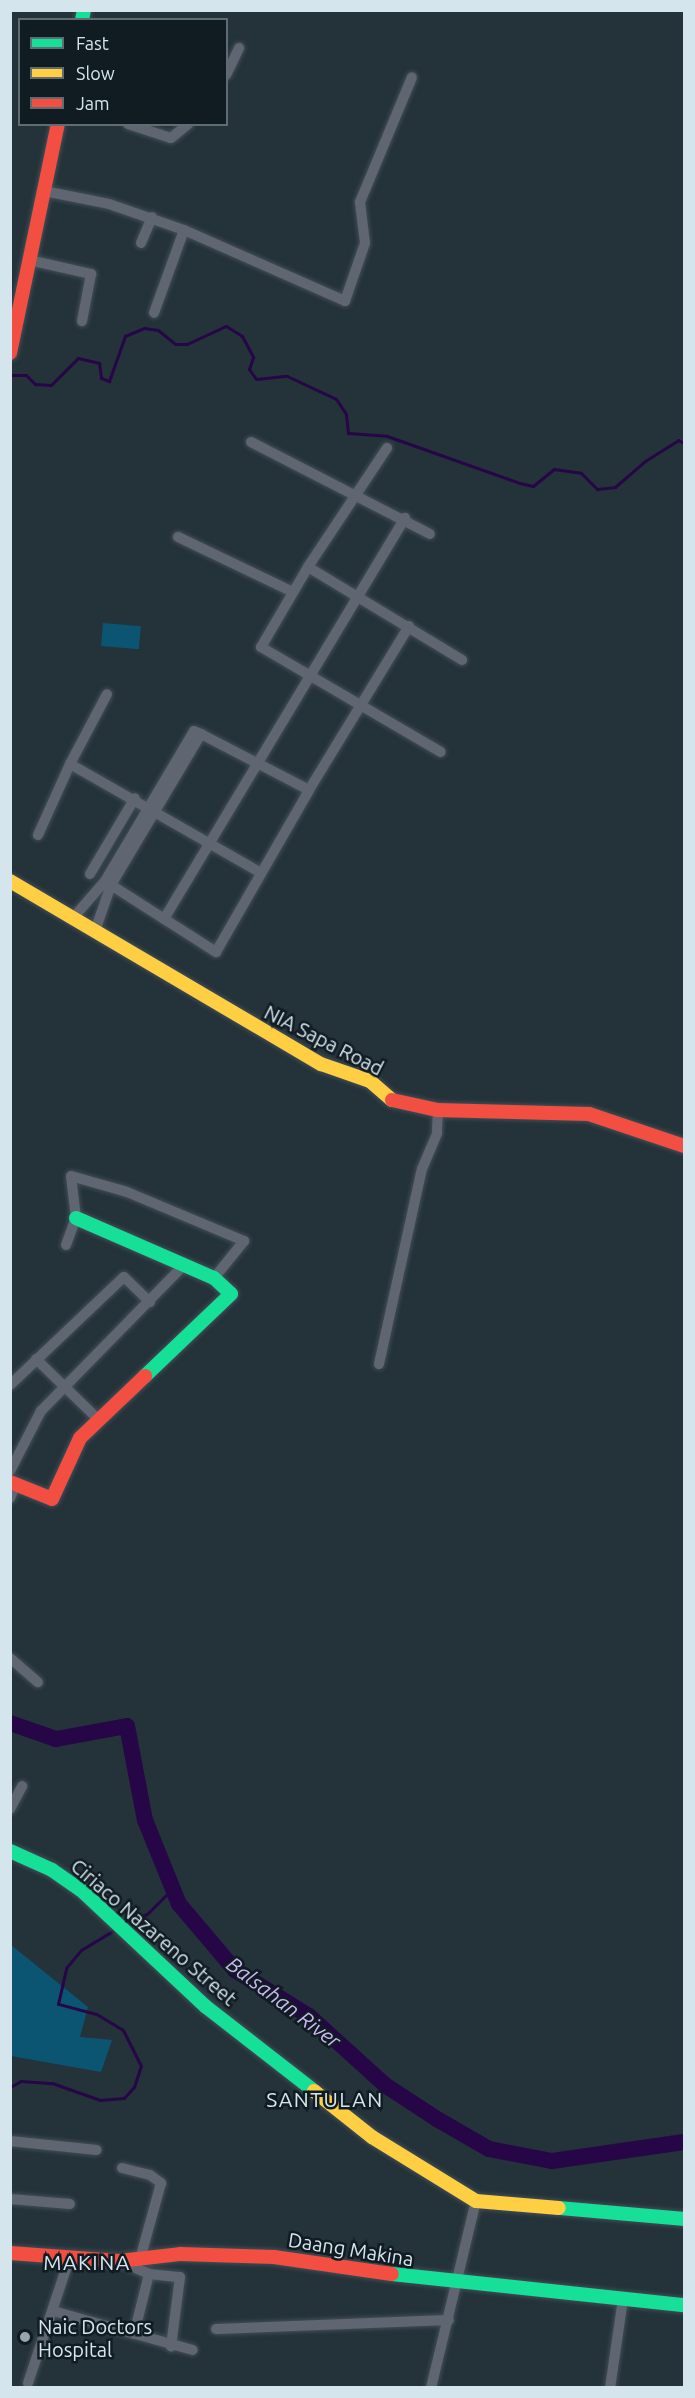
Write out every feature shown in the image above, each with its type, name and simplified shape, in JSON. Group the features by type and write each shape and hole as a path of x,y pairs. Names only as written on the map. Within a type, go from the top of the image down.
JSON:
{"street":[{"path":"228,71 239,48"},
{"path":"44,191 109,204 153,217 345,301 365,243 360,202 412,77"},
{"path":"10,353 58,126"},
{"path":"134,126 171,138 186,126"},
{"path":"141,243 153,217"},
{"path":"154,313 184,230"},
{"path":"29,261 91,274 82,321"},
{"path":"251,442 405,518 430,534"},
{"path":"387,448 358,496 308,567 261,647 358,706 441,752"},
{"path":"164,919 307,676 405,518"},
{"path":"178,537 293,592"},
{"path":"308,567 357,594 462,660"},
{"path":"108,883 216,952 358,706 409,626"},
{"path":"38,835 70,764 106,694"},
{"path":"73,918 108,883 194,731 309,790"},
{"path":"70,764 135,798 261,873"},
{"path":"90,874 135,798"},
{"name":"NIA Sapa Road","path":"10,881 321,1064 370,1081 391,1100 438,1110 589,1114 683,1142"},
{"path":"95,931 108,883"},
{"path":"379,1364 422,1169 437,1133 438,1110"},
{"path":"66,1245 76,1218 71,1176 127,1192 244,1241 214,1278"},
{"path":"12,1488 52,1499 80,1438 231,1294 214,1278 76,1218"},
{"path":"10,1471 41,1410 184,1265"},
{"path":"10,1385 124,1277 150,1302"},
{"path":"36,1359 99,1420"},
{"path":"10,1658 38,1682"},
{"path":"10,1809 22,1786"},
{"name":"Ciriaco Nazareno Street","path":"10,1851 52,1870 121,1925 205,2006 353,2123 476,2201 684,2218"},
{"path":"10,2141 97,2150"},
{"path":"122,2168 150,2175 161,2183 140,2259"},
{"path":"10,2199 70,2205"},
{"path":"431,2388 459,2284 476,2201"},
{"name":"Daang Makina","path":"10,2253 119,2261 180,2254 274,2257 459,2284 684,2305"},
{"path":"28,2383 70,2257"},
{"path":"119,2261 149,2274 180,2277 171,2346"},
{"path":"134,2334 149,2274"},
{"path":"610,2388 623,2299"},
{"path":"53,2311 171,2346 193,2350"},
{"path":"216,2328 449,2320"}],"shaded area":[{"path":"103,623 141,626 139,649 101,646"},
{"path":"11,1945 88,2007 80,2037 112,2040 101,2072 11,2056"}],"waterway":[{"path":"10,375 26,375 35,384 51,385 78,358 99,363 101,378 109,381 125,336 144,328 158,330 175,344 187,344 226,326 242,336 253,357 249,369 256,379 287,376 336,399 346,414 348,433 387,436 520,483 533,486 554,469 581,473 597,489 615,487 645,461 678,440 684,443"},
{"name":"Balsahan River","path":"10,1723 56,1739 127,1726 145,1820 179,1904 235,1970 309,2016 385,2085 437,2119 489,2149 552,2161 684,2142"},
{"path":"124,1925 147,1914 172,1889"},
{"path":"10,2087 21,2081 52,2083 100,2100 124,2098 134,2087 141,2066 123,2030 96,2014 58,2004 66,1968 81,1950 116,1929"}],"traffic: fast":[{"path":"82,18 84,10"},
{"path":"76,1218 214,1278 231,1294 145,1376"},
{"path":"10,1851 52,1870 81,1890 205,2006 314,2091"},
{"path":"559,2208 684,2219"},
{"path":"392,2274 684,2305"}],"traffic: slow":[{"path":"10,881 321,1064 370,1081 392,1100"},
{"path":"314,2091 372,2137 476,2201 559,2208"}],"traffic: jam":[{"path":"10,353 58,126"},
{"path":"392,1100 437,1110 589,1114 684,1146"},
{"path":"10,1482 52,1499 80,1438 145,1376"},
{"path":"10,2253 119,2261 180,2254 274,2257 392,2274"}],"place":[{"name":"Naic Doctors Hospital","path":"25,2337"}],"district":[{"name":"SANTULAN","path":"325,2099"},
{"name":"MAKINA","path":"87,2262"}]}
